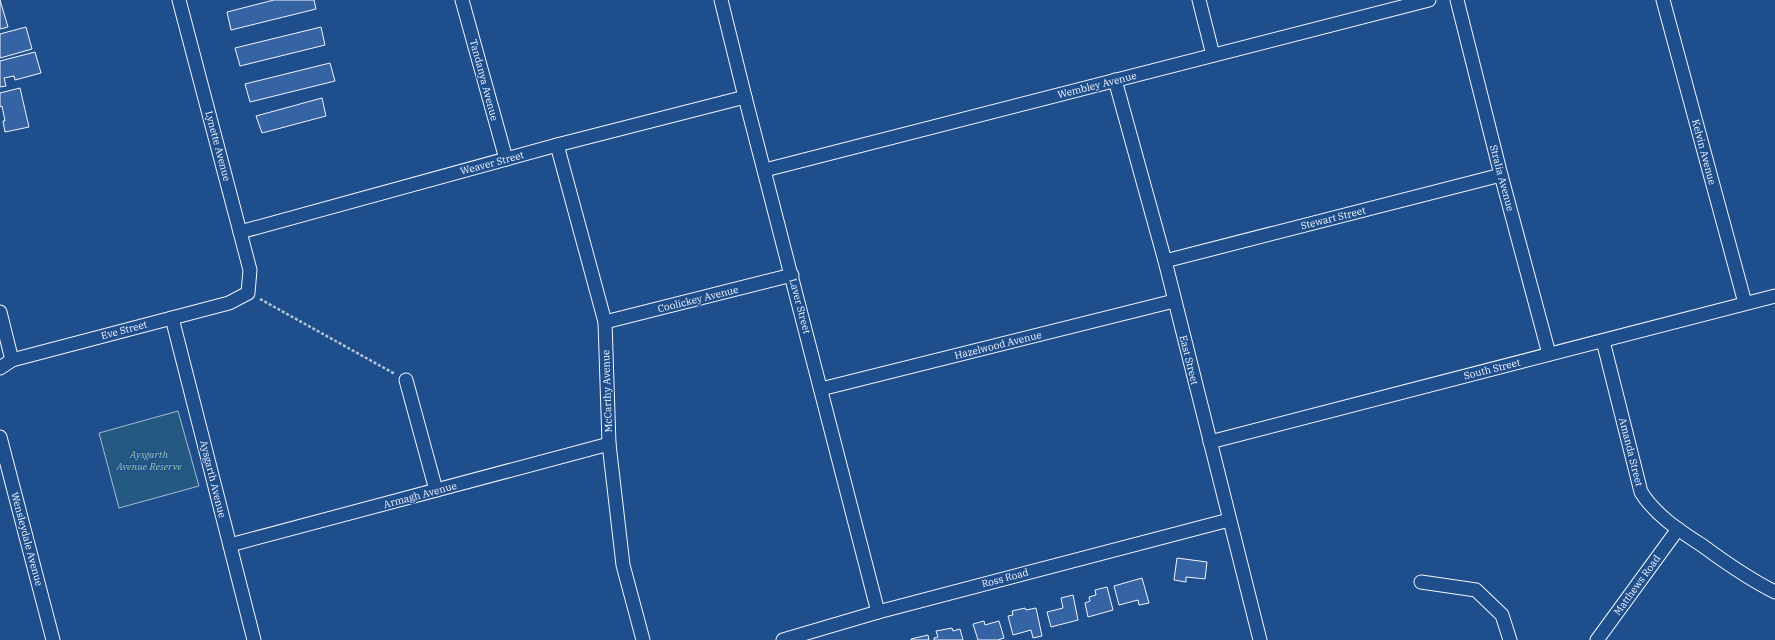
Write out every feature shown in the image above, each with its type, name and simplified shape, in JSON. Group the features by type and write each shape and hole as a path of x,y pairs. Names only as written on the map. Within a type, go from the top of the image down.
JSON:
{"street":[{"name":"Lynette Avenue","path":"179,0 250,270 248,292"},
{"name":"Tandanya Avenue","path":"462,0 506,159"},
{"name":"Laver Street","path":"721,0 878,612"},
{"path":"1199,0 1213,55"},
{"name":"Wembley Avenue","path":"764,170 1429,0"},
{"name":"Stralia Avenue","path":"1457,0 1501,175 1549,354"},
{"name":"Kelvin Avenue","path":"1664,0 1745,303"},
{"name":"East Street","path":"1115,80 1164,261 1260,640"},
{"name":"Weaver Street","path":"240,232 557,145 745,97"},
{"name":"McCarthy Avenue","path":"557,145 605,322 609,444 623,565 643,640"},
{"name":"Stewart Street","path":"1164,261 1501,175"},
{"name":"Coolickey Avenue","path":"605,322 792,275"},
{"name":"Eve Street","path":"0,368 12,360 229,303 248,292"},
{"name":"South Street","path":"1210,442 1775,296"},
{"name":"Hazelwood Avenue","path":"821,389 1174,301"},
{"path":"0,312 12,360"},
{"name":"Aysgarth Avenue","path":"172,318 254,640"},
{"name":"Amanda Street","path":"1603,341 1641,492 1649,504 1678,529 1749,579 1775,592"},
{"path":"406,380 436,490"},
{"name":"Wensleydale Avenue","path":"0,437 53,640"},
{"name":"Armagh Avenue","path":"230,545 609,444"},
{"name":"Ross Road","path":"783,640 878,612 1229,520"},
{"name":"Matthews Road","path":"1597,640 1678,529"},
{"path":"1421,582 1476,590 1502,615 1510,640"}],"path":[{"path":"248,292 406,380"}],"green space":[{"name":"Aysgarth Avenue Reserve","path":"178,411 199,486 119,508 99,433"}],"building":[{"path":"0,0 8,27 0,29"},
{"path":"274,0 314,0 316,9 231,30 227,12"},
{"path":"26,27 32,49 0,58 0,34"},
{"path":"321,27 325,45 240,66 235,48"},
{"path":"35,52 41,73 15,80 14,76 4,78 6,86 0,87 0,61"},
{"path":"330,63 335,81 250,102 245,84"},
{"path":"20,88 29,127 5,132 3,121 5,121 2,106 0,107 0,93"},
{"path":"322,98 326,116 262,133 256,116"},
{"path":"1177,558 1207,562 1205,579 1186,577 1186,582 1174,580"},
{"path":"1142,578 1149,603 1139,605 1138,600 1119,605 1114,586"},
{"path":"1107,587 1113,610 1088,617 1085,603 1090,601 1089,597 1096,595 1095,590"},
{"path":"1073,595 1078,620 1051,627 1047,612 1063,608 1061,598"},
{"path":"1025,608 1026,610 1036,608 1042,636 1033,638 1031,630 1013,635 1008,616 1013,615 1012,611"},
{"path":"984,621 985,625 999,621 1004,638 998,640 978,640 973,624"},
{"path":"952,628 953,631 960,629 963,640 934,640 934,638 938,637 936,631"},
{"path":"928,635 929,640 911,640 911,639"}]}
